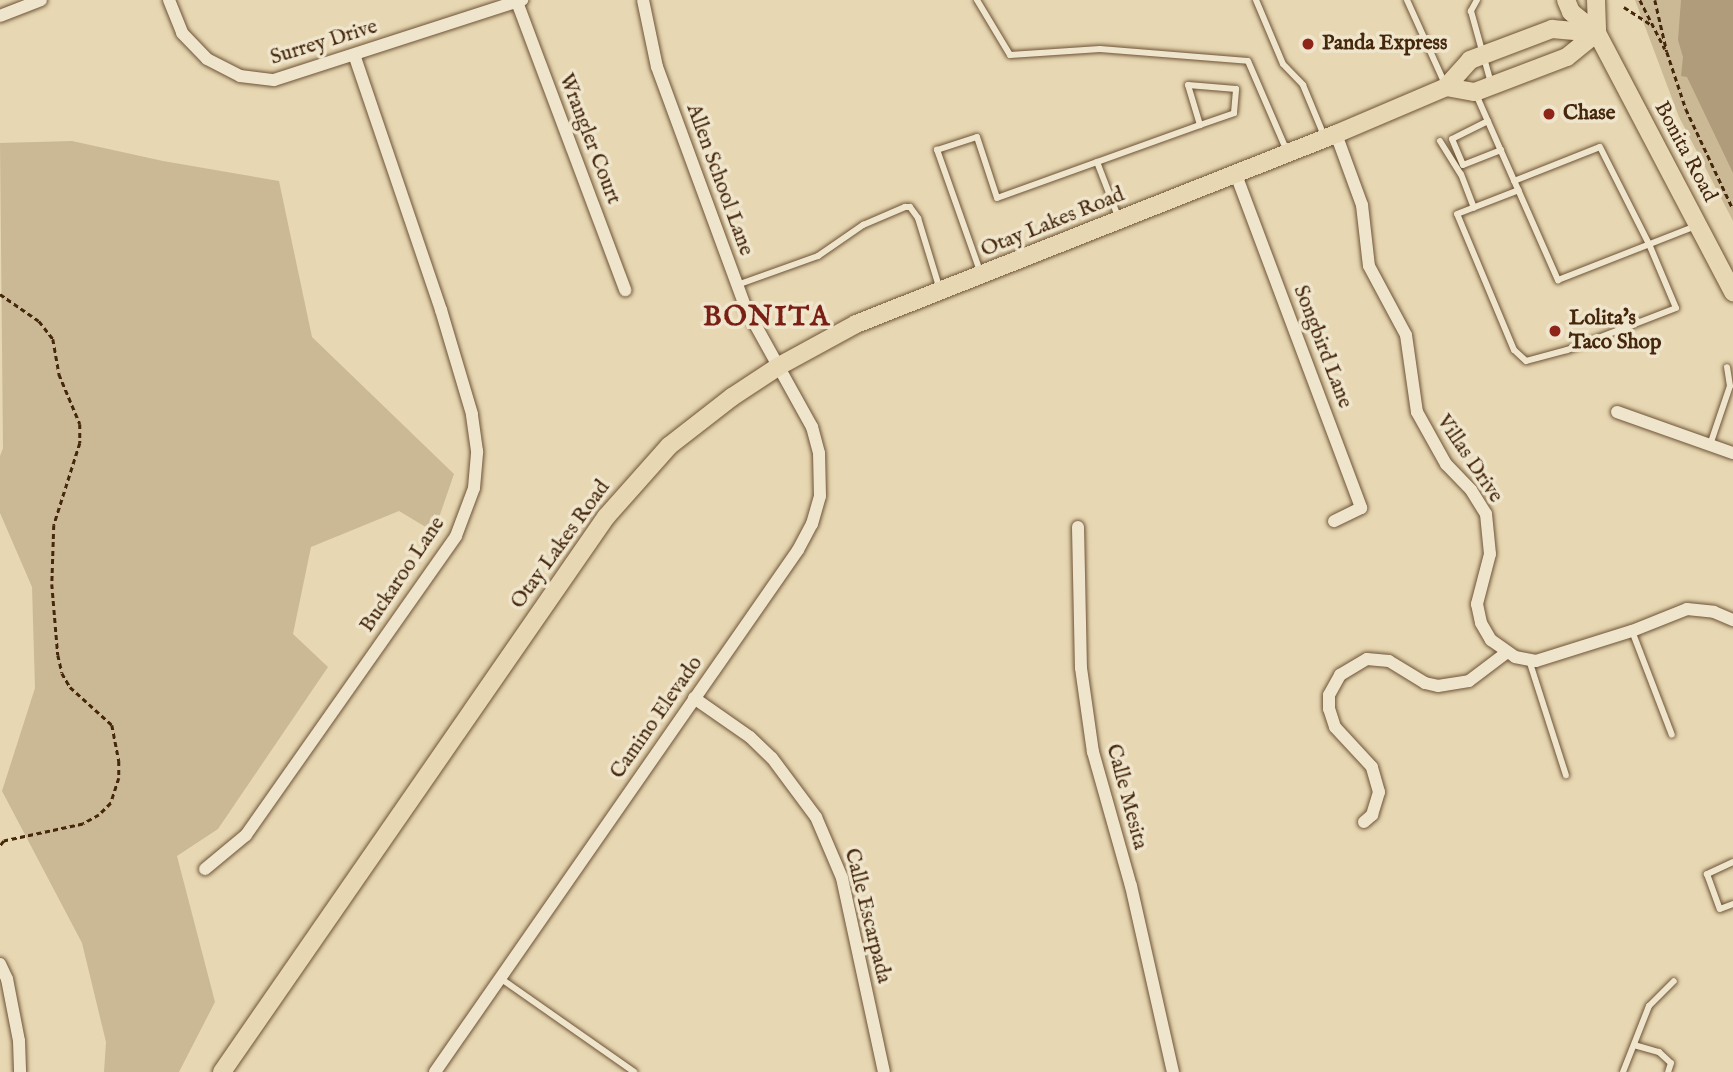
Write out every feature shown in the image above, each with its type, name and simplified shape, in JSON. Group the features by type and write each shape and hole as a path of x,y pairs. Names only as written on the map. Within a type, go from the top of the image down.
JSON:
{"main road":[{"name":"Bonita Road","path":"1566,0 1571,12 1597,33 1733,292"},
{"name":"Bonita Road","path":"1596,0 1597,33"},
{"name":"Otay Lakes Road","path":"222,1072 606,517 669,446 732,397 779,366 856,324 982,276 1235,172 1331,137 1446,87 1469,60 1552,29 1597,33"},
{"path":"1446,87 1483,88 1567,57 1597,33"}],"street":[{"path":"0,16 41,0"},
{"name":"Surrey Drive","path":"169,0 190,43 207,60 240,76 262,80 286,79 519,1"},
{"name":"Allen School Lane","path":"643,0 657,67 737,285 758,333 779,366"},
{"name":"Wrangler Court","path":"519,1 625,290"},
{"name":"Buckaroo Lane","path":"205,869 246,835 456,536 474,488 477,451 471,414 441,310 354,55"},
{"name":"Villas Drive","path":"1331,137 1362,205 1369,266 1406,335 1417,412 1446,464 1471,489 1486,514 1490,554 1479,592 1479,614 1485,632 1506,653"},
{"name":"Songbird Lane","path":"1235,172 1361,508 1334,521"},
{"name":"Camino Elevado","path":"435,1072 798,550 817,510 821,481 816,440 779,366"},
{"path":"1617,412 1733,453"},
{"name":"Calle Mesita","path":"1077,527 1081,668 1090,738 1131,886 1172,1072"},
{"path":"1364,822 1373,816 1379,792 1371,767 1335,727 1329,709 1329,695 1340,675 1367,659 1390,661 1425,683 1438,685 1469,681 1506,653 1529,660 1546,660 1687,609 1714,612 1733,620"},
{"name":"Calle Escarpada","path":"694,698 750,737 772,758 816,817 842,878 884,1072"},
{"path":"0,964 7,979 19,1041 20,1072"}],"lane":[{"path":"977,0 1010,55 1100,49 1248,61 1288,154"},
{"path":"1256,0 1283,64 1303,85 1331,137"},
{"path":"1407,0 1446,87"},
{"path":"1477,0 1471,11 1481,56 1488,121 1558,280 1698,225"},
{"path":"982,276 937,150 976,136 997,198 1234,113 1236,89 1188,85 1200,125"},
{"path":"1488,121 1452,139 1463,165 1501,150"},
{"path":"1440,141 1461,174 1474,208"},
{"path":"1514,181 1600,147 1676,307 1567,350 1526,361 1514,350 1457,214 1518,190"},
{"path":"1097,162 1119,221"},
{"path":"737,285 818,256 863,225 909,207 918,218 940,292"},
{"path":"1710,445 1730,386 1727,367"},
{"path":"1632,631 1672,736"},
{"path":"1529,660 1566,775"},
{"path":"1733,862 1707,874 1720,909 1733,904"},
{"path":"500,978 634,1072"},
{"path":"1623,1072 1649,1006 1674,981"},
{"path":"1634,1045 1659,1052 1671,1063 1668,1072"}],"path":[{"path":"1640,0 1667,52"},
{"path":"1655,0 1667,52 1686,109 1733,209"},
{"path":"1624,7 1653,26"},
{"path":"0,294 39,321 53,340 59,374 80,424 80,443 54,525 52,584 58,655 62,673 70,687 112,725 119,761 119,778 111,803 99,815 83,824 4,841 0,846"}],"shaded area":[{"path":"1635,0 1733,0 1733,221 1679,117"},
{"path":"1681,0 1733,0 1733,173 1687,77 1681,76 1683,57 1678,40"},
{"path":"72,141 163,161 279,181 312,337 454,474 434,532 399,511 311,547 293,634 328,667 218,829 177,856 215,1002 179,1072 104,1072 106,1042 82,943 2,791 35,688 32,587 0,513 0,456 3,448 0,143"}],"place":[{"name":"Panda Express","path":"1308,44"},
{"name":"Chase","path":"1549,114"},
{"name":"Lolita's Taco Shop","path":"1555,331"}],"district":[{"name":"BONITA","path":"767,318"}]}
